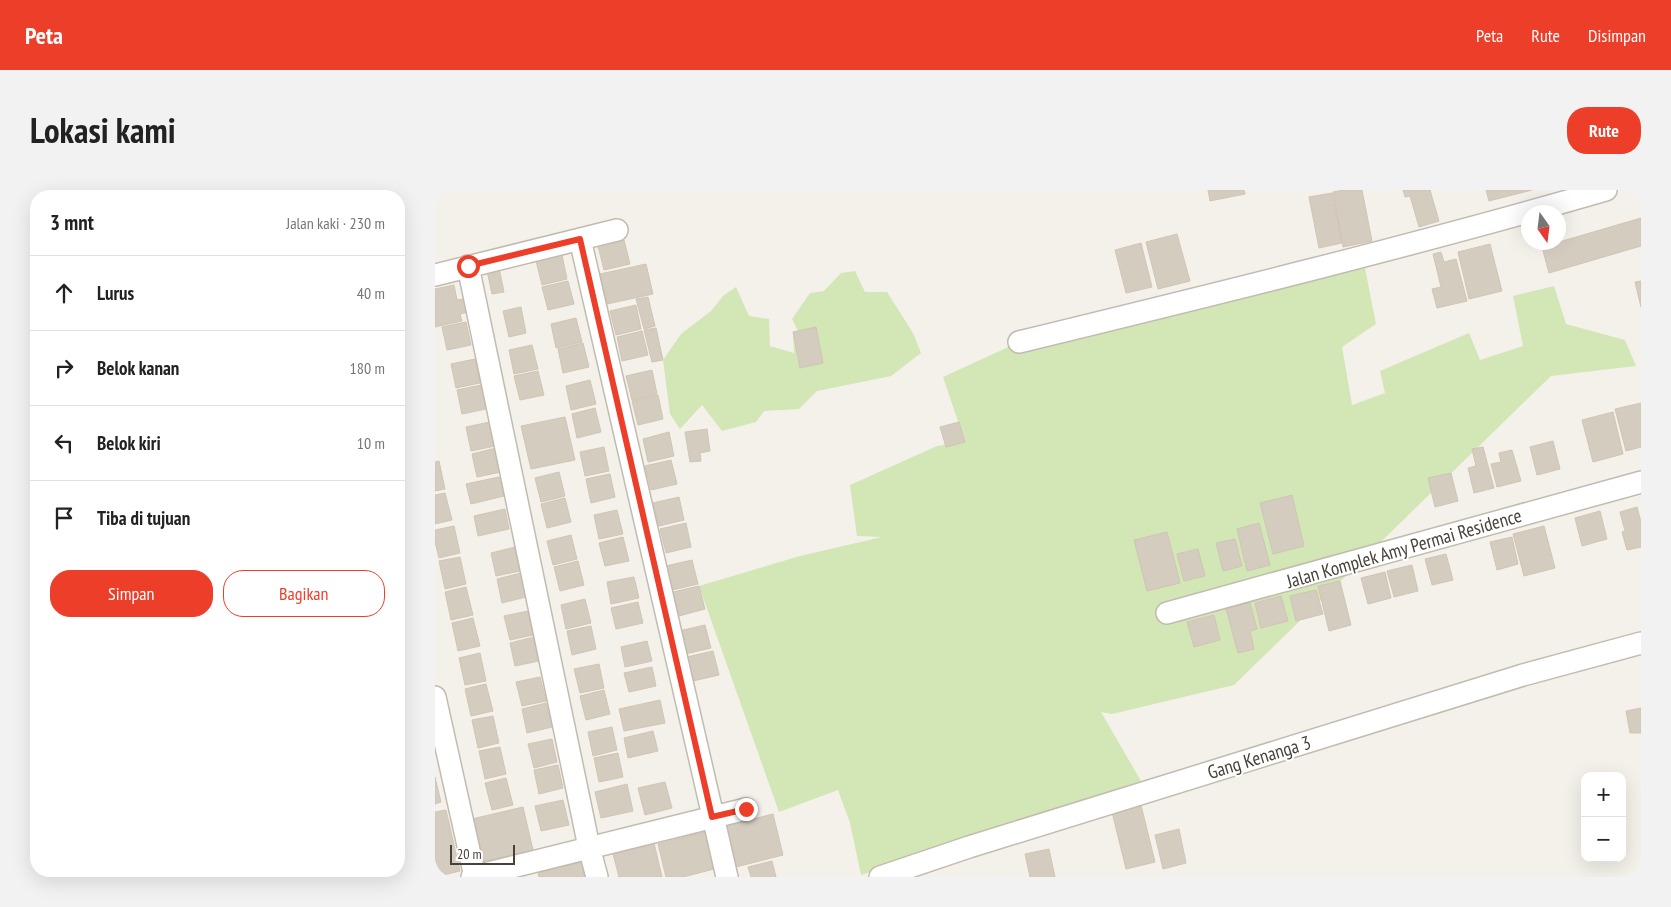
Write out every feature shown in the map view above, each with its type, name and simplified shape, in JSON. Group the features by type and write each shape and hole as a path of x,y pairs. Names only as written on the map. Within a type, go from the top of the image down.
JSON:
{"street":[{"path":"1019,342 1264,282 1491,223 1606,190"},
{"path":"435,275 617,230"},
{"path":"580,239 727,877"},
{"path":"468,266 589,847 597,877"},
{"name":"Jalan Komplek Amy Permai Residence","path":"1167,613 1641,482"},
{"name":"Gang Kenanga 3","path":"879,876 1523,675 1641,643"},
{"path":"435,697 474,877 746,809"}],"green space":[{"path":"1364,263 1376,324 1342,347 1352,405 1385,393 1380,371 1469,333 1480,360 1523,346 1513,296 1554,286 1566,324 1625,340 1636,366 1551,376 1234,685 1112,714 1101,712 1141,781 861,875 850,823 838,790 779,812 699,586 800,556 882,537 857,536 850,485 937,446 965,442 943,377 1019,342"},
{"path":"855,271 865,292 887,292 913,333 921,353 891,376 817,391 799,409 764,411 756,422 722,431 702,405 680,429 670,414 663,360 681,334 711,311 724,295 736,287 749,316 769,319 770,346 794,353 793,332 798,331 792,319 810,293 824,291 841,273"}],"building":[{"path":"1208,190 1244,190 1245,194 1210,201"},
{"path":"1362,190 1372,241 1343,247 1333,192"},
{"path":"1403,190 1430,190 1439,221 1419,227 1410,196 1405,197"},
{"path":"1486,190 1532,190 1489,201"},
{"path":"1332,193 1342,243 1319,248 1309,197"},
{"path":"1641,218 1641,246 1549,273 1543,250 1566,250 1566,240"},
{"path":"1177,234 1190,281 1158,289 1146,242"},
{"path":"624,240 630,264 604,270 598,246"},
{"path":"1141,243 1152,287 1126,293 1115,250"},
{"path":"1490,244 1502,291 1469,299 1458,252"},
{"path":"1441,252 1444,262 1456,259 1467,301 1437,308 1432,289 1441,287 1433,254"},
{"path":"562,255 567,279 542,285 536,261"},
{"path":"646,264 653,294 607,304 600,274"},
{"path":"499,268 504,292 492,294 487,271"},
{"path":"568,281 574,304 548,310 542,287"},
{"path":"1641,281 1641,307 1635,282"},
{"path":"454,285 457,300 469,298 472,311 460,314 462,321 435,327 435,289"},
{"path":"648,297 655,326 644,329 636,299"},
{"path":"636,305 641,329 616,335 610,311"},
{"path":"521,307 526,333 509,337 503,311"},
{"path":"576,318 582,342 556,348 551,324"},
{"path":"466,322 471,345 447,350 442,327"},
{"path":"816,327 823,363 800,368 793,332"},
{"path":"656,328 663,360 652,362 644,330"},
{"path":"642,331 648,355 622,361 617,337"},
{"path":"583,343 589,367 563,373 558,349"},
{"path":"532,345 538,369 514,374 509,350"},
{"path":"475,359 480,383 456,388 451,364"},
{"path":"652,370 657,394 632,400 626,376"},
{"path":"538,371 544,395 520,400 514,376"},
{"path":"590,380 596,404 571,410 566,386"},
{"path":"481,385 486,409 462,414 457,390"},
{"path":"658,395 663,419 638,425 632,401"},
{"path":"1641,403 1641,447 1626,451 1615,409"},
{"path":"595,408 601,432 577,438 572,414"},
{"path":"1613,412 1623,454 1593,462 1582,420"},
{"path":"565,417 575,460 531,469 521,426"},
{"path":"490,422 495,446 471,451 466,427"},
{"path":"959,422 965,442 946,447 940,427"},
{"path":"707,429 710,451 700,453 701,461 690,462 685,432"},
{"path":"669,432 674,456 648,462 643,439"},
{"path":"1553,441 1560,469 1537,475 1530,447"},
{"path":"604,447 609,471 585,476 580,452"},
{"path":"1483,447 1494,488 1474,493 1468,468 1476,466 1472,449"},
{"path":"496,448 501,472 477,477 472,454"},
{"path":"1512,450 1521,481 1497,487 1491,464 1501,462 1499,453"},
{"path":"671,460 677,484 651,490 645,466"},
{"path":"439,461 445,489 435,491 435,462"},
{"path":"559,472 565,496 541,502 535,478"},
{"path":"1451,473 1458,501 1435,507 1428,478"},
{"path":"610,474 615,497 591,503 586,479"},
{"path":"499,477 504,496 471,504 466,484"},
{"path":"445,493 452,520 435,524 435,495"},
{"path":"1292,495 1304,546 1273,554 1260,503"},
{"path":"679,497 684,520 659,526 653,503"},
{"path":"565,498 571,522 547,528 541,504"},
{"path":"1637,507 1641,522 1641,547 1627,550 1622,532 1625,531 1620,512"},
{"path":"505,509 509,529 478,536 474,516"},
{"path":"617,510 623,534 599,539 594,515"},
{"path":"1600,511 1607,539 1582,546 1575,518"},
{"path":"686,523 691,547 666,553 660,529"},
{"path":"1259,523 1270,565 1247,571 1237,529"},
{"path":"454,526 460,553 439,558 435,542 435,530"},
{"path":"1544,526 1555,568 1524,576 1513,534"},
{"path":"1167,532 1180,583 1147,591 1134,540"},
{"path":"571,535 577,559 553,565 547,541"},
{"path":"623,537 629,561 605,566 599,543"},
{"path":"1512,537 1518,564 1497,570 1490,542"},
{"path":"1235,539 1242,566 1223,571 1216,543"},
{"path":"515,547 520,571 496,576 491,553"},
{"path":"1198,549 1205,576 1184,581 1177,554"},
{"path":"1446,554 1453,580 1432,585 1425,559"},
{"path":"460,557 466,584 445,589 439,561"},
{"path":"692,560 698,584 672,590 666,566"},
{"path":"578,561 584,585 560,591 554,567"},
{"path":"1412,565 1418,591 1394,597 1387,571"},
{"path":"1385,572 1391,598 1368,604 1361,578"},
{"path":"521,573 526,597 502,603 497,579"},
{"path":"634,577 639,598 611,604 607,582"},
{"path":"1340,581 1351,625 1329,631 1318,586"},
{"path":"699,586 705,609 679,616 673,592"},
{"path":"466,587 473,615 451,620 445,592"},
{"path":"1316,590 1323,614 1296,621 1290,596"},
{"path":"1281,596 1288,621 1261,628 1255,603"},
{"path":"585,599 591,623 566,629 561,605"},
{"path":"638,602 643,623 616,629 611,608"},
{"path":"1250,603 1257,629 1250,631 1254,649 1238,653 1226,608"},
{"path":"528,611 533,635 510,640 504,616"},
{"path":"1214,615 1220,640 1194,647 1187,622"},
{"path":"473,618 480,646 458,651 452,623"},
{"path":"705,625 711,648 685,654 679,631"},
{"path":"591,626 596,649 572,655 567,631"},
{"path":"534,637 539,661 515,666 510,643"},
{"path":"647,641 652,661 625,667 621,647"},
{"path":"713,651 719,675 693,681 687,657"},
{"path":"480,653 486,681 465,685 459,658"},
{"path":"599,664 604,688 580,693 574,669"},
{"path":"652,667 656,686 629,692 624,673"},
{"path":"540,677 546,701 522,706 516,682"},
{"path":"486,684 493,711 471,716 465,689"},
{"path":"604,690 610,714 586,720 580,696"},
{"path":"660,700 665,723 624,731 619,709"},
{"path":"546,703 552,727 527,733 522,709"},
{"path":"1641,708 1641,733 1630,733 1626,711"},
{"path":"493,716 499,743 478,748 472,720"},
{"path":"612,727 617,750 593,756 588,732"},
{"path":"653,731 658,751 628,758 624,738"},
{"path":"552,739 557,762 534,768 528,744"},
{"path":"500,747 506,774 485,779 479,751"},
{"path":"618,753 623,777 599,782 594,758"},
{"path":"558,765 563,788 539,794 534,770"},
{"path":"435,777 441,802 435,804"},
{"path":"506,778 513,805 492,810 485,783"},
{"path":"665,782 672,808 645,815 638,788"},
{"path":"627,784 633,811 601,818 595,792"},
{"path":"563,800 569,825 541,831 535,806"},
{"path":"1140,801 1155,862 1126,869 1111,808"},
{"path":"523,807 533,850 482,862 472,819"},
{"path":"446,810 460,871 435,877 435,812"},
{"path":"773,814 783,855 736,867 726,826"},
{"path":"1179,829 1186,863 1163,869 1155,835"},
{"path":"709,831 718,868 683,877 666,877 658,844"},
{"path":"654,843 662,877 619,877 613,854"},
{"path":"1049,849 1055,877 1030,877 1025,854"},
{"path":"772,861 776,877 751,877 748,867"},
{"path":"581,862 585,877 539,877 538,873"}],"route":[{"path":"468,266 580,239 712,817 746,809"}]}
